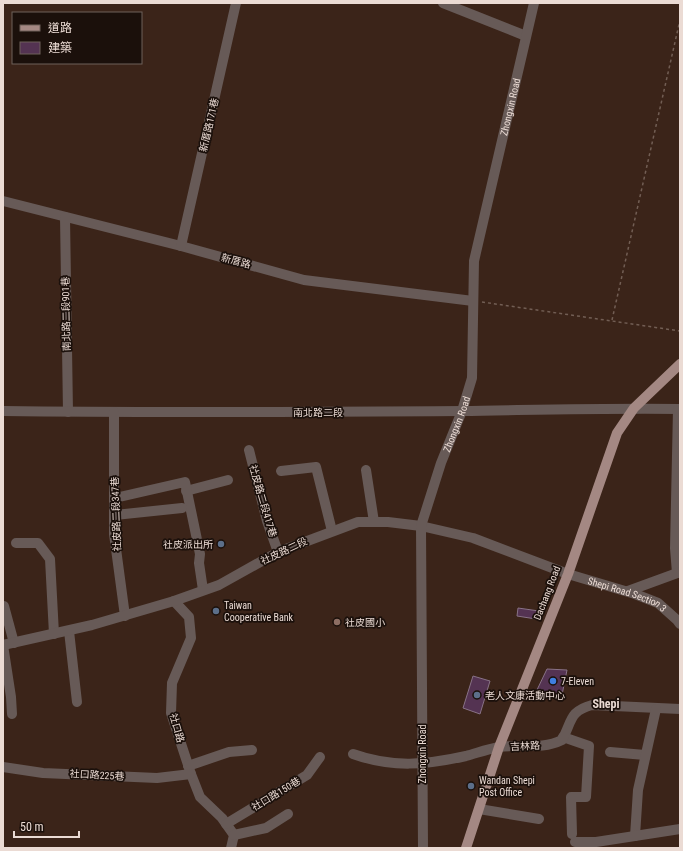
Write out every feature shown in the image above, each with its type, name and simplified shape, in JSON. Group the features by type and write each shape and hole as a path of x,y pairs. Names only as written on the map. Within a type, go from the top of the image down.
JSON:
{"main road":[{"name":"Dachang Road","path":"466,848 499,747 568,574 617,433 634,408 680,364"}],"street":[{"name":"新厝路171巷","path":"181,246 236,3"},
{"path":"443,3 526,36"},
{"name":"Zhongxin Road","path":"423,848 421,526 442,463 462,411 472,378 474,261 534,3"},
{"name":"新厝路","path":"3,202 181,246 304,280 473,301"},
{"name":"南北路二段901巷","path":"65,217 68,412"},
{"name":"南北路二段","path":"3,411 462,411 634,408 679,409"},
{"path":"628,591 679,573 675,548 679,409"},
{"name":"社皮路二段347巷","path":"114,412 114,534 124,616"},
{"name":"社皮路二段417巷","path":"249,450 267,521 278,552"},
{"path":"281,471 316,468 332,531"},
{"path":"366,470 374,522"},
{"path":"186,491 228,480"},
{"path":"115,498 184,482 200,554 199,563 204,590"},
{"path":"115,514 182,508"},
{"name":"社皮路二段","path":"3,645 54,634 174,602 219,585 278,552 358,522 388,522 421,526 473,538 568,574"},
{"path":"16,543 38,543 50,559 54,634"},
{"name":"Shepi Road Section 3","path":"568,574 628,591 658,603 678,620 680,624"},
{"name":"社口路","path":"174,602 189,617 191,638 172,683 171,713 200,797 222,818 234,835"},
{"path":"4,606 14,643"},
{"path":"69,630 77,702"},
{"path":"3,645 11,697 12,714"},
{"path":"680,709 592,705 580,708 572,717 563,737 589,746 586,797 571,797 573,838 596,842 680,829"},
{"path":"635,836 638,790 656,709"},
{"name":"吉林路","path":"353,754 370,760 390,764 422,764 451,759 499,747 554,744 562,740 563,737"},
{"name":"社口路225巷","path":"3,767 43,772 157,778 190,770 229,752 252,750"},
{"path":"610,752 645,755"},
{"name":"社口路150巷","path":"226,824 307,775 320,756"},
{"path":"479,809 539,819"},
{"path":"231,848 234,835 266,828 288,814"}],"path":[{"path":"612,320 680,20"},
{"path":"473,301 680,331"}],"building":[{"path":"518,608 539,611 536,619 517,616"},
{"name":"7-Eleven","path":"547,669 567,670 562,695 536,692"},
{"name":"老人文康活動中心","path":"473,676 490,681 480,714 463,708"}],"place":[{"name":"社皮派出所","path":"221,544"},
{"name":"Taiwan Cooperative Bank","path":"216,611"},
{"name":"社皮國小","path":"337,622"},
{"name":"7-Eleven","path":"553,681"},
{"name":"老人文康活動中心","path":"477,695"},
{"name":"Wandan Shepi Post Office","path":"471,786"}],"district":[{"name":"Shepi","path":"606,704"}]}
